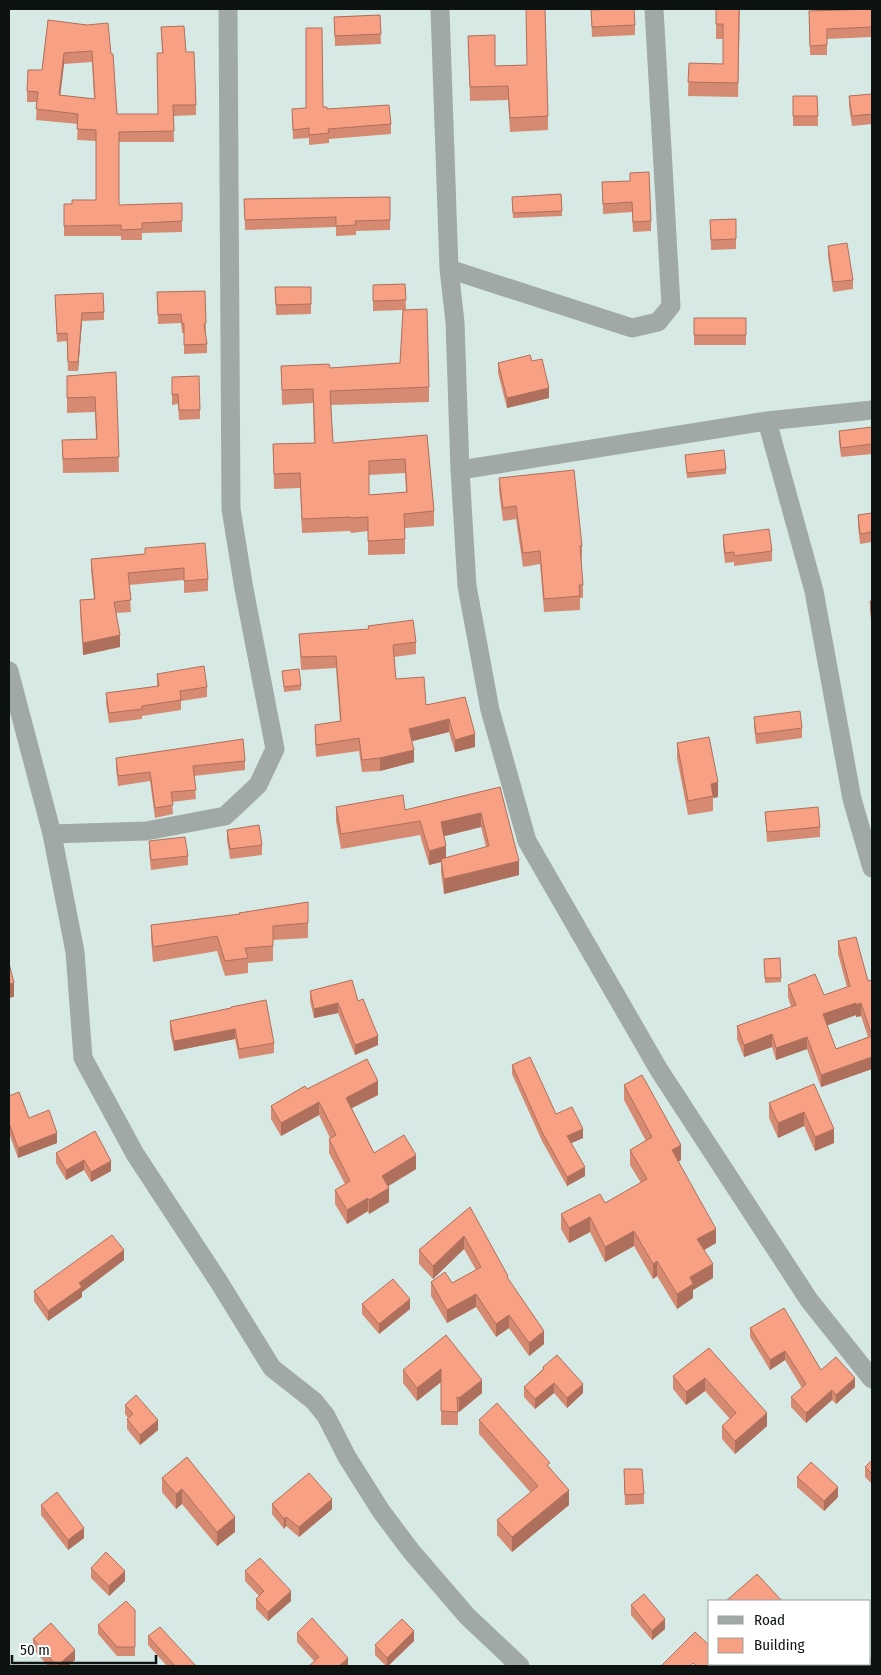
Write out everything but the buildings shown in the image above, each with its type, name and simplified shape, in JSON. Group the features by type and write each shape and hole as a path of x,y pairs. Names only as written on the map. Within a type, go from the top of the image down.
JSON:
{"street":[{"path":"52,834 146,831 225,816 258,785 275,749 244,589 231,508 228,9"},
{"path":"440,9 450,269 455,322 460,470 469,595 490,710 527,841 659,1070 809,1300 872,1379"},
{"path":"450,269 632,328 658,322 671,306 654,9"},
{"path":"460,470 767,421 872,410"},
{"path":"767,421 814,591 852,800 872,868"},
{"path":"9,671 52,834 75,952 83,1058 135,1154 220,1282 272,1368 314,1401 326,1416 347,1457 381,1511 411,1551 467,1616 520,1666"}]}
